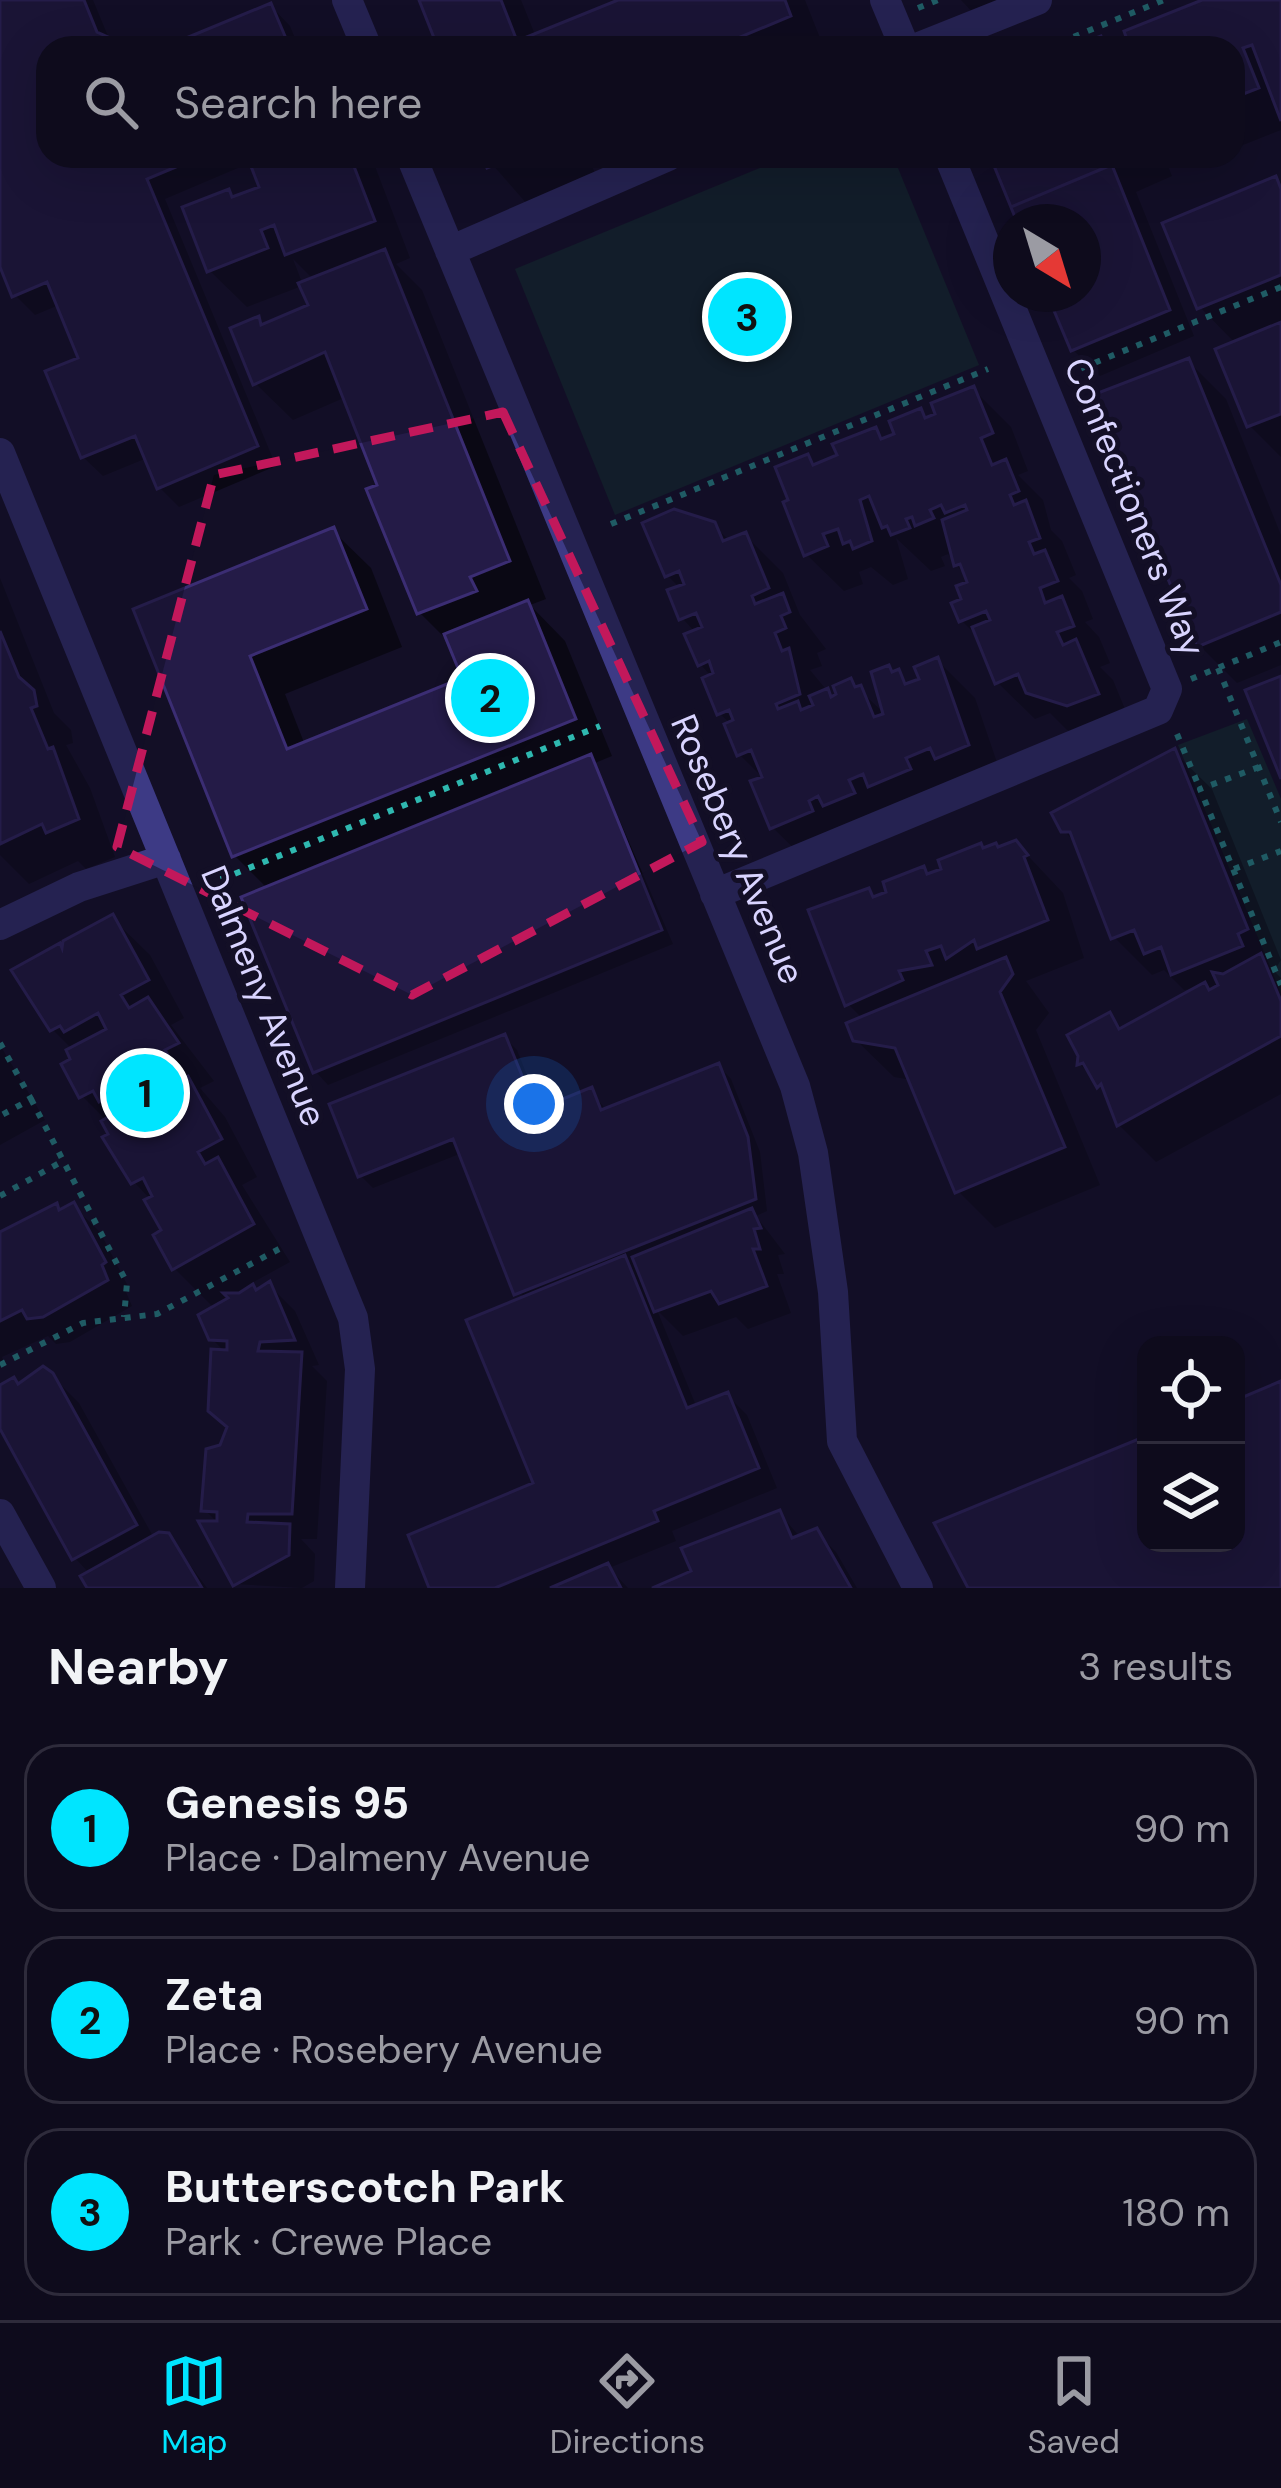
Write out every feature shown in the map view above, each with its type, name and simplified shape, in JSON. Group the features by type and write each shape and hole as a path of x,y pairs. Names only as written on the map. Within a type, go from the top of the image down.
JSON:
{"street":[{"path":"347,0 362,36"},
{"path":"947,36 1037,0"},
{"path":"900,5 904,36"},
{"name":"Rosebery Avenue","path":"416,168 806,1121 832,1292 842,1441 918,1588"},
{"path":"450,251 640,168"},
{"name":"Confectioners Way","path":"715,894 1158,710 1166,689 954,168"},
{"name":"Dalmeny Avenue","path":"0,453 353,1318 360,1369 350,1588"},
{"path":"0,925 79,887 166,859"},
{"path":"0,1514 41,1588"}],"path":[{"path":"900,5 938,0"},
{"path":"1076,36 1165,0"},
{"path":"1064,375 1281,287"},
{"path":"611,524 988,369"},
{"path":"1188,680 1281,642"},
{"path":"1218,668 1281,822"},
{"path":"181,895 599,726"},
{"path":"1177,734 1281,985"},
{"path":"1200,789 1258,766"},
{"path":"1234,869 1281,851"},
{"path":"1266,949 1281,943"},
{"path":"0,1042 127,1282 124,1318"},
{"path":"0,1116 31,1099"},
{"path":"0,1196 63,1161"},
{"path":"0,1365 83,1322 157,1314 278,1249"}],"highlighted area":[{"path":"503,412 702,842 412,995 117,847 214,475"}],"green space":[{"path":"760,168 898,168 979,365 615,515 515,269"},
{"path":"1247,719 1281,799 1281,993 1178,745"}],"building":[{"path":"0,0 84,0 97,32 106,36 36,36 36,168 173,168 147,179 258,446 157,489 135,436 81,458 45,371 78,358 47,282 12,297 0,267"},
{"path":"419,0 501,0 515,36 433,36"},
{"path":"618,0 785,0 791,16 743,36 529,36"},
{"path":"1202,0 1281,0 1281,121 1252,45 1245,47 1245,36 1126,36 1124,31"},
{"path":"271,3 285,36 191,36"},
{"path":"1245,53 1259,88 1245,93"},
{"path":"252,168 355,168 375,221 285,255 274,225 261,230 268,248 207,272 182,207 229,189 232,197 259,187"},
{"path":"995,168 1113,168 1170,310 1071,351 1055,312 1101,312 1101,204 1010,204"},
{"path":"995,168 1104,168 1010,204"},
{"path":"1276,176 1281,189 1281,275 1197,309 1162,223"},
{"path":"385,249 510,561 470,577 477,591 417,614 366,489 377,485 325,352 253,385 230,328 259,316 261,325 308,305 298,283"},
{"path":"1281,322 1281,414 1247,427 1215,349"},
{"path":"1189,358 1281,585 1281,612 1197,647 1090,396"},
{"path":"974,386 993,433 981,438 992,465 1006,459 1019,491 1010,495 1014,505 1026,500 1040,538 1029,542 1034,554 1045,550 1058,581 1040,588 1045,603 1062,596 1074,626 1057,632 1063,645 1076,639 1099,694 1067,706 1026,693 1018,674 995,684 972,627 990,620 986,611 959,622 951,603 961,599 956,586 967,582 960,564 954,566 942,520 967,510 965,505 945,513 941,505 930,510 934,518 915,526 912,517 906,519 910,528 891,535 887,526 882,528 869,496 860,500 872,541 853,549 850,541 843,544 838,529 823,534 828,546 804,556 783,502 788,500 775,467 808,454 813,465 837,455 832,444 876,427 881,439 894,434 889,421 921,408 925,418 935,414 931,403"},
{"path":"674,509 715,522 723,541 746,532 769,588 752,596 755,604 783,593 790,612 781,616 786,628 775,633 782,651 789,648 800,694 776,704 778,709 798,701 801,710 813,705 809,696 828,688 831,697 836,694 833,686 851,678 855,687 861,685 874,717 883,714 871,672 889,665 892,672 899,669 905,684 919,679 914,667 938,657 969,745 935,759 930,748 906,758 911,769 868,787 863,774 849,780 855,793 823,806 818,796 809,801 813,811 770,829 750,781 762,777 751,750 737,756 724,724 733,720 729,710 717,715 702,678 713,673 709,661 698,666 684,634 702,627 696,613 679,620 667,590 684,584 679,571 665,577 642,523"},
{"path":"334,527 367,609 250,656 287,749 462,678 444,634 528,600 576,719 232,857 133,609"},
{"path":"0,631 19,677 34,690 37,706 31,708 48,749 53,747 79,819 46,833 42,824 0,844"},
{"path":"1281,676 1281,779 1245,690"},
{"path":"1175,748 1248,929 1238,934 1243,946 1171,975 1161,947 1144,954 1134,930 1111,939 1070,832 1061,832 1051,813"},
{"path":"591,754 662,930 313,1073 241,897"},
{"path":"1016,840 1028,855 1024,857 1048,920 977,949 974,940 946,959 941,946 926,951 932,965 899,971 903,980 845,1006 808,910 869,888 873,897 886,892 883,882 924,866 927,874 941,869 938,860 981,843 983,848 996,843 998,847"},
{"path":"113,914 149,980 121,995 129,1008 148,997 179,1043 165,1050 173,1064 150,1077 159,1092 188,1076 222,1139 198,1152 205,1164 218,1157 254,1224 172,1270 153,1235 161,1230 144,1200 152,1196 143,1178 131,1184 102,1137 108,1134 101,1121 124,1108 117,1093 99,1102 93,1091 79,1098 61,1064 70,1059 66,1050 106,1029 98,1013 64,1032 60,1026 50,1031 11,970 60,943 62,948 63,941"},
{"path":"1261,953 1281,1001 1281,1036 1117,1126 1101,1084 1097,1088 1083,1063 1077,1065 1078,1056 1067,1035 1110,1012 1119,1029 1205,982 1209,990 1218,985 1212,972 1223,974"},
{"path":"1006,957 1013,974 1000,992 1065,1147 955,1193 895,1048 853,1041 846,1023"},
{"path":"505,1034 536,1110 592,1087 601,1110 719,1063 748,1137 756,1199 514,1295 453,1139 358,1177 329,1104"},
{"path":"74,1202 106,1262 102,1265 108,1280 43,1317 27,1319 22,1310 0,1321 0,1232 57,1203 59,1210"},
{"path":"752,1208 761,1228 754,1229 760,1249 753,1249 767,1286 719,1304 711,1291 654,1312 632,1257"},
{"path":"625,1255 687,1408 728,1392 759,1468 654,1511 658,1521 495,1588 429,1588 408,1535 533,1483 466,1320"},
{"path":"270,1281 295,1340 260,1342 258,1351 302,1352 292,1514 248,1514 247,1522 290,1524 289,1555 233,1586 198,1521 217,1521 217,1512 201,1511 206,1449 220,1445 227,1427 208,1411 211,1349 227,1350 227,1341 209,1340 198,1315 228,1298 223,1293 239,1293 253,1284 256,1290"},
{"path":"43,1366 53,1373 137,1525 72,1560 0,1429 0,1385 14,1377 18,1384"},
{"path":"1281,1381 1281,1588 968,1588 934,1523 1137,1440 1137,1552 1245,1552 1245,1396"},
{"path":"780,1510 792,1538 817,1528 851,1588 652,1588 691,1571 681,1548"},
{"path":"159,1532 169,1533 202,1588 87,1588 80,1576"},
{"path":"608,1563 621,1588 550,1588"}],"place":[{"name":"Butterscotch Park","path":"747,317"},
{"name":"Zeta","path":"490,698"},
{"name":"Genesis 95","path":"145,1093"}]}
